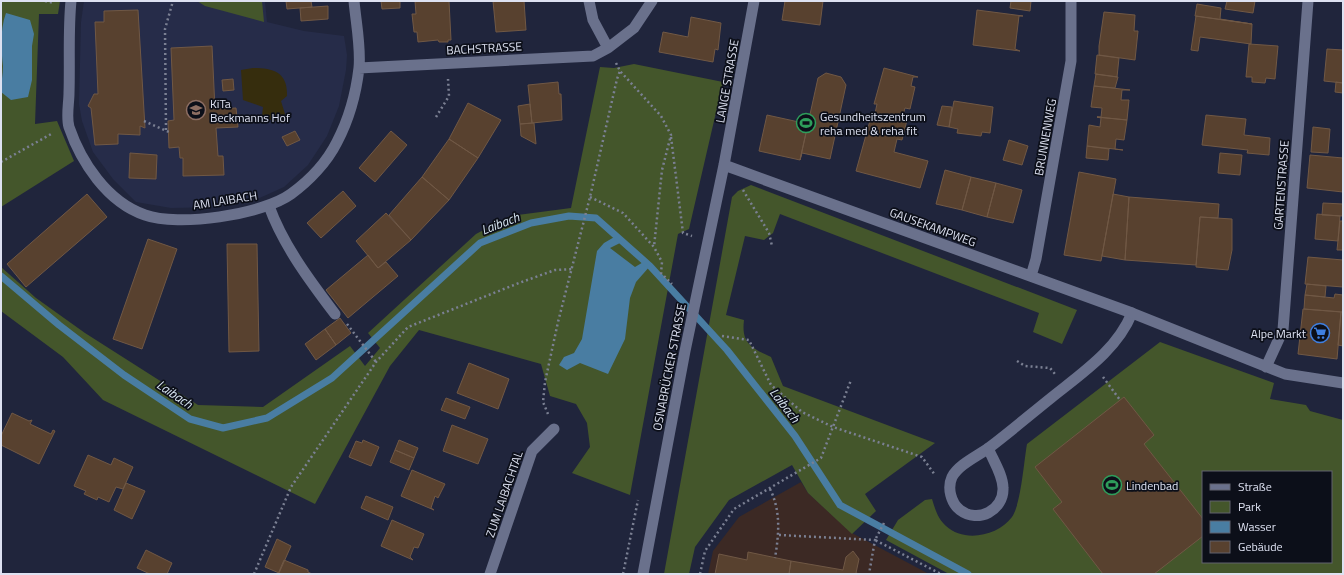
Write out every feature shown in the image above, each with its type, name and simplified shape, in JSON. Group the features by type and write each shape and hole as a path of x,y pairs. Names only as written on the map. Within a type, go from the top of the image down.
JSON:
{"street":[{"name":"AM LAIBACH","path":"72,1 68,125 81,157 102,186 122,203 145,215 179,220 212,218 269,206 290,194 316,172 337,142 351,109 359,68 354,1"},
{"path":"589,1 593,20 608,48"},
{"name":"BACHSTRASSE","path":"359,68 593,56 608,48 634,28 652,1"},
{"name":"LANGE STRASSE","path":"724,166 754,1"},
{"name":"BRUNNENWEG","path":"1031,276 1036,259 1071,61 1071,1"},
{"name":"GARTENSTRASSE","path":"1266,366 1283,330 1308,1"},
{"name":"OSNABRÜCKER STRASSE","path":"643,574 685,351 724,166"},
{"name":"GAUSEKAMPWEG","path":"724,166 1132,313 1285,374 1343,383"},
{"path":"269,206 276,224 315,288 335,314"},
{"path":"988,448 1004,487 1002,496 993,510 977,516 968,514 958,508 950,496 952,478 957,471 1093,364 1113,343 1128,323 1132,313"},
{"name":"ZUM LAIBACHTAL","path":"490,574 532,451 554,429"}],"path":[{"path":"144,121 167,131 165,29 173,1"},
{"path":"608,48 620,71 661,116 671,135 683,233 708,240"},
{"path":"436,117 448,96 447,63"},
{"path":"554,429 543,402 545,382 558,322 573,269 588,206 616,80 620,71"},
{"path":"1,162 68,125"},
{"path":"654,247 662,170 671,135"},
{"path":"744,193 769,233 772,246"},
{"path":"590,197 623,213 654,247 662,262 660,273 672,284"},
{"path":"254,574 291,487 376,362 408,327 555,270 573,269"},
{"path":"722,336 749,340 771,385 802,412 833,427 922,458 937,478"},
{"path":"361,342 376,362"},
{"path":"1017,361 1025,366 1050,368 1065,387"},
{"path":"1093,364 1120,400"},
{"path":"700,574 705,551 734,509 804,470 821,458 851,380"},
{"path":"770,489 775,501 779,535 775,558"},
{"path":"869,574 875,540 884,522"},
{"path":"779,535 875,540 940,574"}],"shaded area":[{"path":"84,1 265,1 267,22 304,31 344,36 347,55 346,70 339,106 327,136 308,165 284,187 253,201 217,207 171,208 136,202 113,179 93,152 82,121 79,104 81,22"},
{"path":"801,482 808,493 852,533 929,574 708,574 713,551 739,517"}],"green space":[{"path":"1,1 60,1 58,14 39,14 35,124 57,121 74,161 1,207"},
{"path":"197,1 262,1 264,22 205,6"},
{"path":"634,64 723,82 689,229 678,234 630,495 572,473 590,447 587,423 576,404 550,396 541,364 419,330 390,366 315,504 103,400 63,357 1,311 1,267 36,298 85,333 198,405 263,407 350,346 365,366 380,348 368,333 476,234 510,216 571,208 600,67 614,68"},
{"path":"751,185 1077,310 1062,344 1033,332 1039,313 780,214 773,233 764,240 745,236 726,315 744,320 744,335 746,340 753,348 771,357 783,386 935,443 865,494 876,511 852,534 808,493 792,465 729,500 695,547 689,574 664,574 732,197 738,191"},
{"name":"Lindenbad","path":"1160,342 1274,383 1270,399 1306,405 1310,411 1343,420 1343,574 949,574 886,540 898,520 925,500 932,499 939,517 946,526 953,531 971,536 990,533 1006,524 1012,517 1020,493 1027,444"}],"sand":[{"path":"253,68 267,69 278,73 285,82 287,96 281,101 285,114 280,119 275,121 265,118 262,116 263,107 243,100 241,70"}],"water":[{"path":"6,13 30,20 34,34 32,46 32,80 28,97 11,100 1,92 3,66 1,46"},
{"path":"616,236 622,242 610,248 635,267 645,261 650,266 636,282 630,298 625,339 608,374 580,363 567,370 559,365 564,357 574,353 582,339 597,251 604,243"}],"building":[{"path":"286,1 311,1 312,7 287,9"},
{"path":"381,1 400,1 400,8 382,9"},
{"path":"415,1 449,1 451,40 448,40 448,42 439,42 438,40 418,42 417,32 414,32 412,14 416,14"},
{"path":"493,1 524,1 526,30 496,32"},
{"path":"785,1 823,1 820,25 782,20"},
{"path":"1011,1 1031,1 1030,11 1010,8"},
{"path":"1227,1 1255,1 1253,13 1225,9"},
{"path":"1197,4 1221,8 1220,19 1252,24 1195,16"},
{"path":"328,6 328,19 301,21 300,8"},
{"path":"138,10 145,128 140,126 140,135 118,134 118,144 95,145 91,108 88,106 94,94 98,94 95,22 104,22 104,11"},
{"path":"977,10 1023,16 1019,16 1015,49 1020,51 973,45"},
{"path":"1104,12 1135,15 1134,31 1138,31 1135,60 1099,55"},
{"path":"1196,16 1252,24 1251,44 1200,37 1198,51 1191,50"},
{"path":"691,17 721,23 718,50 715,49 713,62 659,52 663,32 688,37"},
{"path":"1249,44 1278,46 1275,79 1266,78 1265,83 1252,82 1252,77 1246,77"},
{"path":"212,46 215,109 236,108 238,127 216,128 218,156 223,156 224,175 183,176 183,158 180,158 179,147 169,148 168,121 174,120 171,48"},
{"path":"1327,49 1343,50 1343,83 1324,81"},
{"path":"1097,55 1119,58 1117,77 1095,74"},
{"path":"884,68 918,77 913,77 911,86 915,87 910,109 905,108 903,115 908,116 902,140 897,139 894,152 928,161 920,188 856,171 871,117 874,118 877,104 874,104"},
{"path":"826,73 841,77 846,85 830,159 802,153 800,160 818,78"},
{"path":"1096,74 1118,77 1115,88 1094,86"},
{"path":"233,79 234,90 223,91 222,80"},
{"path":"558,82 559,94 561,94 562,120 532,123 528,85"},
{"path":"1336,82 1343,83 1343,93 1335,92"},
{"path":"1094,86 1130,90 1122,90 1121,100 1129,100 1127,120 1097,117 1101,117 1102,108 1091,107"},
{"path":"954,101 993,107 990,133 982,132 981,136 957,133 958,129 949,127"},
{"path":"468,103 501,120 478,158 449,139"},
{"path":"530,104 532,123 520,124 518,106"},
{"path":"942,106 952,107 949,127 937,125"},
{"path":"767,115 808,124 800,160 759,151"},
{"path":"1206,115 1246,119 1244,135 1270,138 1269,155 1247,153 1248,150 1202,145"},
{"path":"1097,117 1127,120 1124,140 1116,139 1115,149 1123,150 1087,146 1089,125 1100,127 1101,118"},
{"path":"534,123 536,144 521,136 520,124"},
{"path":"1313,127 1330,129 1328,153 1311,152"},
{"path":"295,131 300,140 287,146 282,137"},
{"path":"391,131 407,145 375,182 359,168"},
{"path":"449,139 478,158 449,200 422,177"},
{"path":"1009,140 1028,146 1022,165 1003,160"},
{"path":"1087,146 1109,149 1108,160 1086,158"},
{"path":"130,153 157,155 156,179 129,178"},
{"path":"1220,153 1242,155 1240,175 1218,173"},
{"path":"1310,155 1343,158 1343,192 1307,188"},
{"path":"945,170 971,177 962,210 936,204"},
{"path":"1079,172 1116,179 1101,261 1064,255"},
{"path":"422,177 449,200 411,240 389,215"},
{"path":"971,177 996,183 987,217 962,210"},
{"path":"996,183 1022,190 1013,223 987,217"},
{"path":"343,191 356,206 321,238 307,223"},
{"path":"87,194 107,217 26,287 7,264"},
{"path":"1113,194 1129,197 1125,260 1102,256"},
{"path":"1129,197 1219,204 1218,218 1200,217 1196,265 1125,260"},
{"path":"1323,203 1343,204 1343,216 1322,215"},
{"path":"386,213 411,240 378,268 356,241"},
{"path":"1317,214 1340,216 1338,241 1315,239"},
{"path":"1200,217 1232,219 1232,250 1228,270 1196,267"},
{"path":"1340,221 1343,221 1343,250 1337,250"},
{"path":"148,239 177,249 142,349 113,339"},
{"path":"227,244 257,244 259,351 229,352"},
{"path":"368,255 378,268 386,262 398,276 348,318 326,290"},
{"path":"1308,257 1343,260 1343,287 1305,284"},
{"path":"1307,284 1326,286 1325,297 1305,295"},
{"path":"1335,294 1343,295 1343,312 1304,309 1305,295 1334,298"},
{"path":"1303,309 1341,312 1337,359 1298,354"},
{"path":"1341,312 1343,312 1343,346 1338,345"},
{"path":"340,318 351,333 336,345 325,329"},
{"path":"325,329 336,345 316,360 305,344"},
{"path":"469,363 509,379 498,409 457,393"},
{"name":"Lindenbad","path":"1124,397 1154,435 1144,444 1202,518 1202,537 1154,574 1103,574 1053,509 1062,502 1035,467"},
{"path":"446,398 470,407 465,419 441,410"},
{"path":"12,413 29,421 32,420 30,424 51,434 53,430 55,431 39,464 1,445 1,436"},
{"path":"452,425 488,439 478,464 443,451"},
{"path":"363,440 379,447 371,466 349,457 356,441 362,443"},
{"path":"399,440 418,448 414,458 395,450"},
{"path":"395,450 414,458 409,470 390,462"},
{"path":"88,455 111,465 114,458 133,467 123,489 116,487 109,502 98,497 97,500 84,494 86,491 74,486"},
{"path":"412,470 445,484 438,498 435,496 431,508 434,510 401,496"},
{"path":"126,483 145,491 132,519 114,510"},
{"path":"366,496 393,507 388,520 361,508"},
{"path":"392,520 424,534 418,548 414,547 410,557 413,560 381,546"},
{"path":"277,539 291,546 279,573 265,567"},
{"path":"146,550 172,563 167,574 150,574 137,568"},
{"path":"853,551 859,559 856,573 860,574 789,574 791,561 843,570 846,557"},
{"path":"748,552 791,561 789,574 715,574 719,554 747,560"},
{"path":"284,560 308,570 308,572 312,574 278,574"}],"waterway":[{"name":"Laibach","path":"1,276 59,325 124,375 190,419 223,428 267,418 332,378 480,243 531,223 569,216 596,218 650,266 727,350 795,436 840,505 968,574"}],"place":[{"name":"KiTa Beckmanns Hof","path":"196,110"},
{"name":"Gesundheitszentrum reha med & reha fit","path":"806,123"},
{"name":"Alpe Markt","path":"1320,333"},
{"name":"Lindenbad","path":"1112,485"}]}
